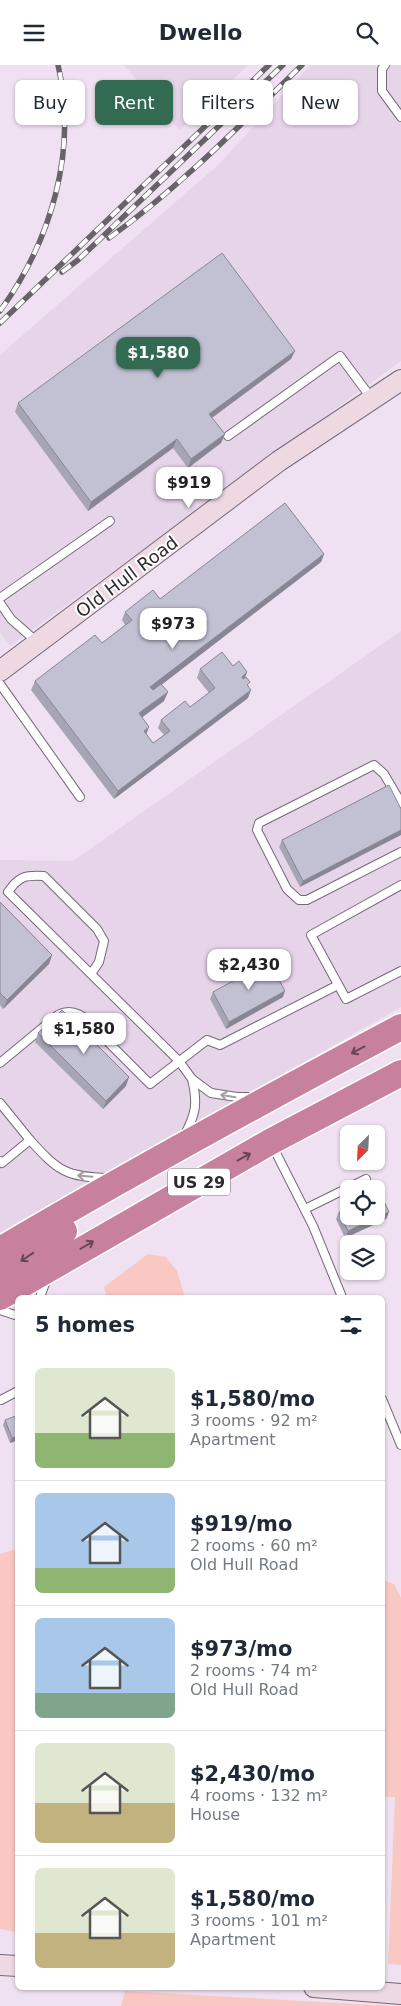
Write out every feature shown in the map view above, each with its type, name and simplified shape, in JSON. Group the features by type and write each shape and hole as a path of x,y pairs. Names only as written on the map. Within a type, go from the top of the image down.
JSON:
{"highway":[{"name":"US 29","path":"0,1250 178,1147 401,1027"},
{"path":"368,1090 401,1059"},
{"name":"US 29","path":"0,1297 50,1266 270,1142 401,1073"},
{"path":"0,1274 122,1193 148,1164"}],"main road":[{"name":"Old Hull Road","path":"0,671 280,461 400,382"},
{"path":"0,1965 15,1966"},
{"path":"351,1990 401,1994"}],"lane":[{"path":"385,65 382,69 382,91 401,117"},
{"path":"228,436 340,357 372,399"},
{"path":"0,598 110,521"},
{"path":"0,603 12,619 38,643"},
{"path":"0,684 80,797"},
{"path":"401,803 384,774 374,765 259,823 257,830 287,889 299,900 307,900 401,852"},
{"path":"91,974 99,962 104,941 97,929 44,876 28,875 15,881 8,891 91,974 179,1061 192,1079 211,1093 237,1097 269,1097"},
{"path":"401,885 311,935 346,999 401,971"},
{"path":"0,1063 58,1015 66,1011 74,1012 82,1016 150,1084 207,1041 220,1045 338,985"},
{"path":"178,1147 195,1111 196,1093 192,1079"},
{"path":"0,1103 30,1140 50,1161 63,1171 75,1176 123,1178"},
{"path":"1,1163 30,1140"},
{"path":"270,1142 305,1209 341,1295"},
{"path":"305,1209 366,1179"},
{"path":"41,1295 50,1266"},
{"path":"0,1310 15,1316"},
{"path":"1,1400 15,1393"},
{"path":"385,1406 401,1445"}],"shaded area":[{"path":"124,65 248,65 232,80 183,80 183,125 185,125 180,130 173,122 173,80 137,80"},
{"path":"310,65 401,65 401,361 10,646 0,633 0,355 218,165 255,125 273,125 273,105 283,94 283,125 358,125 358,80 296,80"},
{"path":"401,631 401,1007 0,1234 0,860 73,861"},
{"path":"148,1254 166,1257 177,1271 184,1295 106,1295 104,1287"},
{"path":"15,1550 15,1932 0,1929 0,1554"},
{"path":"385,1581 394,1584 401,1598 401,1965 388,1964 395,1797 385,1797"},
{"path":"125,1991 392,2006 121,2006"}],"building":[{"path":"222,253 295,351 209,414 225,434 191,459 177,439 91,502 18,403"},
{"path":"285,503 324,554 150,687 153,690 161,684 168,692 139,713 149,727 144,731 153,743 170,731 161,720 185,701 190,707 215,688 200,669 222,652 233,666 239,661 247,672 242,677 243,679 246,677 250,682 247,685 251,690 118,791 35,681 95,635 102,643 132,620 125,612 153,590 160,599"},
{"path":"389,785 401,809 401,830 303,881 282,840"},
{"path":"0,902 52,955 7,1000 0,993"},
{"path":"269,961 285,991 229,1022 213,992"},
{"path":"62,1010 129,1077 106,1101 38,1033"},
{"path":"385,1204 389,1212 385,1214"},
{"path":"345,1225 361,1225 348,1231"},
{"path":"15,1416 15,1437 12,1438 5,1420"}],"railway":[{"path":"0,311 18,284 33,255 46,225 56,194 65,130 63,97 58,65"},
{"path":"0,323 269,65"},
{"path":"62,272 78,260 283,65"},
{"path":"109,238 135,219 184,177 302,65"}]}
